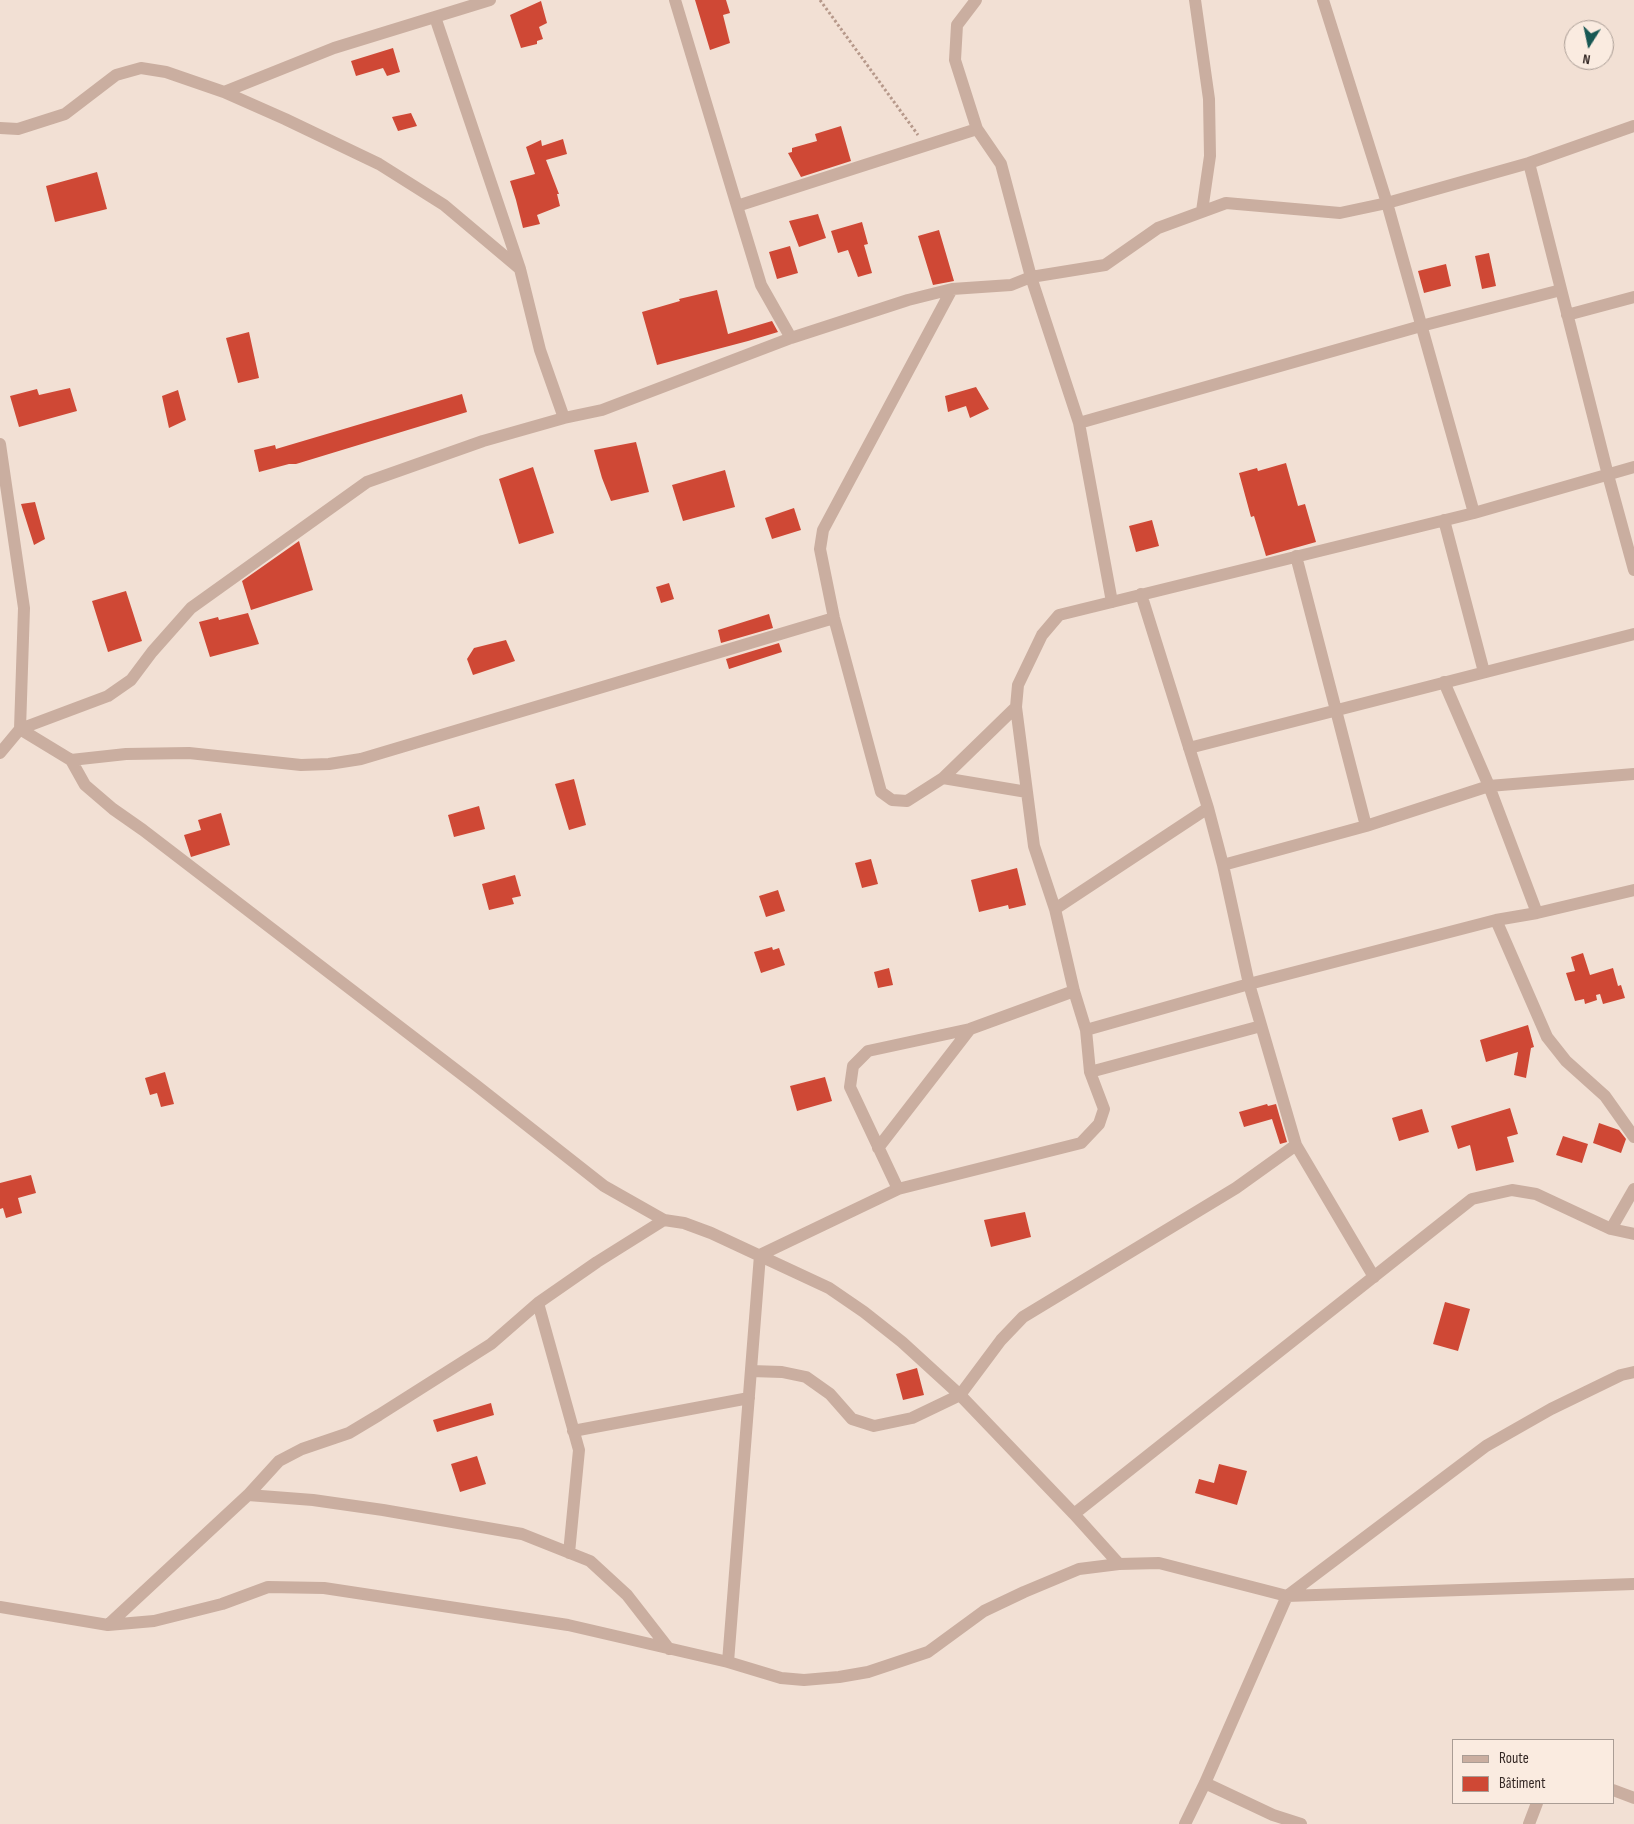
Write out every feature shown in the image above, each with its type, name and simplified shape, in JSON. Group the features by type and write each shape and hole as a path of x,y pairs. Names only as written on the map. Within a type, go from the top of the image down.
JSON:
{"street":[{"path":"224,92 334,48 490,0"},
{"path":"675,0 761,285 791,338"},
{"path":"976,0 957,25 954,60 977,129 1001,164 1031,277 1079,423 1112,602"},
{"path":"1196,0 1209,99 1210,156 1202,211"},
{"path":"1323,0 1387,203 1474,513"},
{"path":"435,17 520,269 540,350 564,418"},
{"path":"0,128 18,130 65,114 116,76 141,68 166,72 224,92 379,164 444,205 520,269"},
{"path":"0,753 20,729 108,696 131,680 152,652 191,608 367,482 483,442 564,418 602,410 791,338 870,312 952,289 1011,285 1031,277 1105,265 1158,228 1226,203 1340,213 1387,203 1529,163 1634,126"},
{"path":"736,206 977,129"},
{"path":"1529,163 1634,570"},
{"path":"952,289 823,530 820,548 834,618 881,792 892,800 907,801 943,778 1016,707"},
{"path":"1079,423 1421,326 1561,290"},
{"path":"1567,315 1634,297"},
{"path":"0,444 24,608 20,729"},
{"path":"760,1255 898,1189 1081,1143 1099,1124 1104,1109 1090,1072 1086,1030 1074,991 1055,909 1034,846 1016,707 1018,685 1022,676 1042,635 1059,615 1474,513 1634,468"},
{"path":"1444,520 1484,672"},
{"path":"1296,556 1366,826"},
{"path":"1141,594 1208,808 1224,865 1249,984 1296,1145 1374,1277"},
{"path":"71,760 126,754 189,753 301,765 329,764 361,759 834,618"},
{"path":"1189,748 1634,634"},
{"path":"1444,682 1490,786 1537,913"},
{"path":"20,729 71,760 84,785 113,809 477,1086 604,1186 664,1220 684,1223 712,1233 829,1288 864,1312 902,1342 960,1395 1074,1514 1118,1564"},
{"path":"1224,865 1366,826 1490,786 1634,774"},
{"path":"943,778 1027,792"},
{"path":"1055,909 1208,808"},
{"path":"1086,1030 1249,984 1496,920 1537,913 1634,890"},
{"path":"1496,920 1547,1037 1566,1061 1605,1096 1634,1138"},
{"path":"898,1189 850,1086 853,1066 868,1052 970,1029 1074,991"},
{"path":"1090,1072 1261,1026"},
{"path":"878,1148 970,1029"},
{"path":"751,1371 782,1372 806,1377 830,1394 852,1420 874,1426 912,1418 960,1395 1001,1340 1023,1317 1236,1188 1296,1145"},
{"path":"1612,1229 1634,1189"},
{"path":"1074,1514 1472,1199 1512,1190 1536,1194 1612,1229 1634,1234"},
{"path":"108,1624 248,1495 279,1461 302,1448 349,1433 491,1344 538,1303 596,1262 664,1220"},
{"path":"728,1662 760,1255"},
{"path":"538,1303 579,1450 569,1552"},
{"path":"1185,1824 1287,1596 1486,1446 1551,1409 1621,1375 1634,1372"},
{"path":"573,1431 749,1398"},
{"path":"248,1495 314,1500 522,1534 590,1561 627,1595 670,1649"},
{"path":"0,1607 108,1624 154,1621 222,1604 268,1587 324,1588 568,1626 728,1662 781,1678 804,1680 868,1672 928,1652 984,1611 1024,1592 1079,1569 1118,1564 1159,1563 1287,1596 1634,1584"},
{"path":"1204,1783 1273,1815 1301,1824"},
{"path":"1614,1790 1634,1798"},
{"path":"1529,1824 1537,1804"}],"path":[{"path":"820,0 926,145"}],"building":[{"path":"695,0 726,0 730,13 723,15 730,43 710,50"},
{"path":"541,1 547,23 539,27 543,39 537,41 537,44 521,48 510,15"},
{"path":"393,48 400,72 387,76 383,68 356,76 351,61"},
{"path":"411,113 417,126 398,131 392,117"},
{"path":"841,126 851,161 801,177 788,153 792,152 792,148 817,141 815,134"},
{"path":"563,139 567,154 546,160 559,194 557,194 560,206 537,215 540,224 523,228 510,181 535,174 526,147 541,140 542,146"},
{"path":"97,172 107,209 55,222 46,186"},
{"path":"818,214 826,238 799,247 789,221"},
{"path":"862,222 868,244 864,245 872,273 858,277 848,250 838,253 831,231"},
{"path":"939,230 954,281 933,285 918,236"},
{"path":"790,246 798,273 777,279 769,252"},
{"path":"1489,253 1496,286 1482,289 1475,256"},
{"path":"1446,264 1451,286 1424,293 1418,271"},
{"path":"717,290 728,334 772,321 778,332 657,365 642,312 680,301 679,299"},
{"path":"249,332 259,378 238,383 226,338"},
{"path":"976,387 989,409 970,418 966,406 948,412 945,396"},
{"path":"70,388 77,411 19,427 10,396 37,389 39,395"},
{"path":"178,390 186,420 169,428 162,396"},
{"path":"462,394 467,412 296,464 259,472 254,450 275,445 276,449"},
{"path":"636,442 649,492 611,501 594,450"},
{"path":"1286,463 1298,506 1305,504 1316,542 1266,556 1254,516 1251,517 1239,473 1257,468 1258,471"},
{"path":"533,467 554,533 519,544 499,479"},
{"path":"725,470 735,507 683,521 672,485"},
{"path":"35,502 45,539 34,545 21,504"},
{"path":"794,508 801,530 772,539 765,518"},
{"path":"1152,520 1159,546 1136,552 1129,526"},
{"path":"299,541 313,590 251,610 242,581"},
{"path":"669,583 674,599 661,603 656,587"},
{"path":"126,591 142,641 108,652 92,601"},
{"path":"248,613 259,644 210,657 199,622 218,617 219,620"},
{"path":"769,614 773,628 721,643 718,630"},
{"path":"506,640 515,661 473,675 467,659 474,648"},
{"path":"779,643 782,652 729,669 726,659"},
{"path":"574,779 586,825 569,830 555,784"},
{"path":"479,806 485,829 454,837 448,815"},
{"path":"221,813 230,845 191,857 184,835 201,830 198,820"},
{"path":"871,859 878,884 862,888 855,863"},
{"path":"1017,868 1026,905 1009,909 1008,905 979,912 971,880"},
{"path":"515,875 521,896 512,898 514,904 489,910 482,884"},
{"path":"778,890 785,911 766,917 759,896"},
{"path":"772,947 773,950 779,948 785,965 761,973 754,952"},
{"path":"1583,953 1590,975 1613,968 1618,986 1621,985 1625,998 1603,1004 1600,994 1596,995 1597,1000 1585,1004 1584,999 1575,1001 1566,973 1575,971 1571,957"},
{"path":"889,968 893,985 878,988 874,972"},
{"path":"1528,1025 1534,1047 1531,1048 1526,1078 1514,1075 1518,1052 1486,1062 1480,1040"},
{"path":"165,1072 174,1104 161,1107 157,1093 150,1095 145,1078"},
{"path":"825,1077 832,1101 797,1111 790,1086"},
{"path":"1267,1104 1268,1106 1276,1104 1287,1142 1280,1144 1272,1119 1244,1127 1239,1112"},
{"path":"1510,1108 1518,1134 1507,1137 1514,1162 1476,1171 1470,1145 1458,1149 1451,1126"},
{"path":"1422,1109 1429,1132 1399,1141 1392,1118"},
{"path":"1599,1123 1619,1130 1626,1139 1621,1153 1593,1143"},
{"path":"1563,1136 1588,1144 1582,1163 1556,1155"},
{"path":"31,1175 36,1193 18,1198 22,1213 6,1218 3,1208 0,1209 0,1183"},
{"path":"1025,1212 1031,1237 991,1247 984,1220"},
{"path":"1445,1302 1470,1309 1458,1351 1433,1344"},
{"path":"917,1368 924,1395 903,1400 896,1374"},
{"path":"491,1403 494,1415 437,1432 433,1420"},
{"path":"477,1456 486,1484 460,1492 451,1464"},
{"path":"1219,1464 1247,1471 1237,1505 1195,1493 1199,1479 1214,1483"}]}
